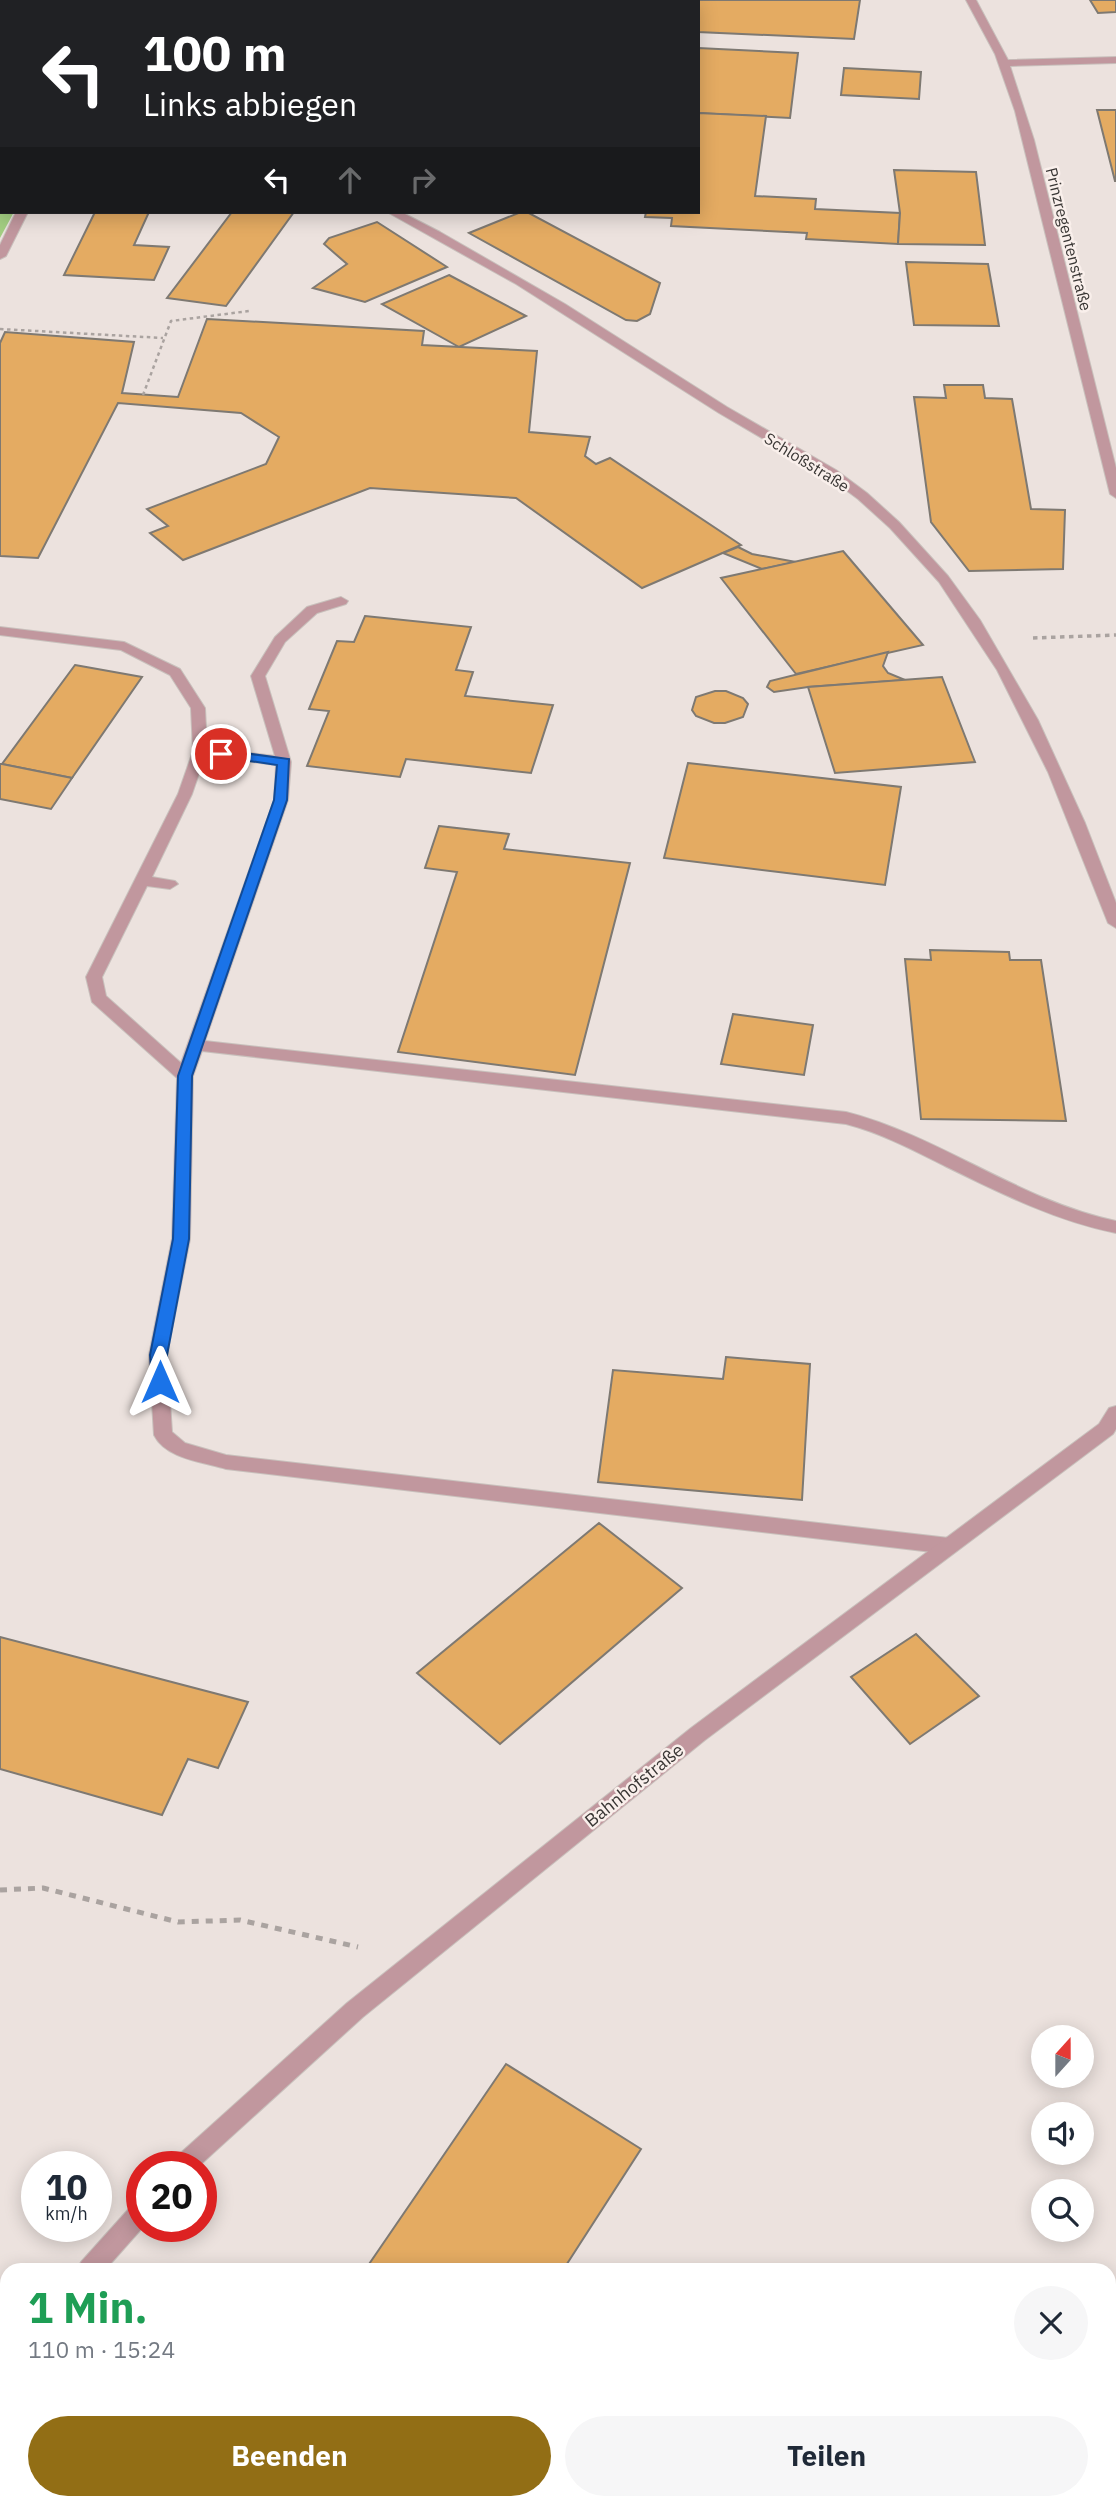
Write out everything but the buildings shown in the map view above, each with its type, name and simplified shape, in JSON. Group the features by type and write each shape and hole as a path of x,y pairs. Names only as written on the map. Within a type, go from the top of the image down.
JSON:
{"street":[{"name":"Prinzregentenstraße","path":"971,0 989,27 1005,63 1025,125 1116,494"},
{"path":"1005,63 1116,60"},
{"path":"0,256 21,214"},
{"name":"Schloßstraße","path":"397,214 583,320 754,429 846,483 910,540 971,615 1016,692 1085,841 1116,923"},
{"path":"341,601 312,610 280,640 258,676 284,762 281,800 185,1076 181,1239 159,1355 163,1435 179,1448 226,1462 950,1546"},
{"path":"0,631 124,646 175,672 198,708 200,751 185,794 94,977 98,998 185,1076"},
{"path":"200,751 284,762"},
{"path":"142,880 170,884"},
{"path":"196,1045 846,1118 878,1126 1019,1195 1097,1223 1116,1227"},
{"name":"Bahnhofstraße","path":"200,2151 355,2010 698,1734 1112,1427"},
{"path":"95,2263 126,2229"}],"path":[{"path":"143,395 163,338 172,321 249,311"},
{"path":"0,329 163,338"},
{"path":"985,640 1116,635"},
{"path":"0,1890 43,1888 178,1922 240,1920 417,1960"}],"green space":[{"path":"0,214 13,214 0,238"}],"route":[{"path":"160,1382 159,1355 181,1239 185,1076 281,800 284,762 221,754"}]}
